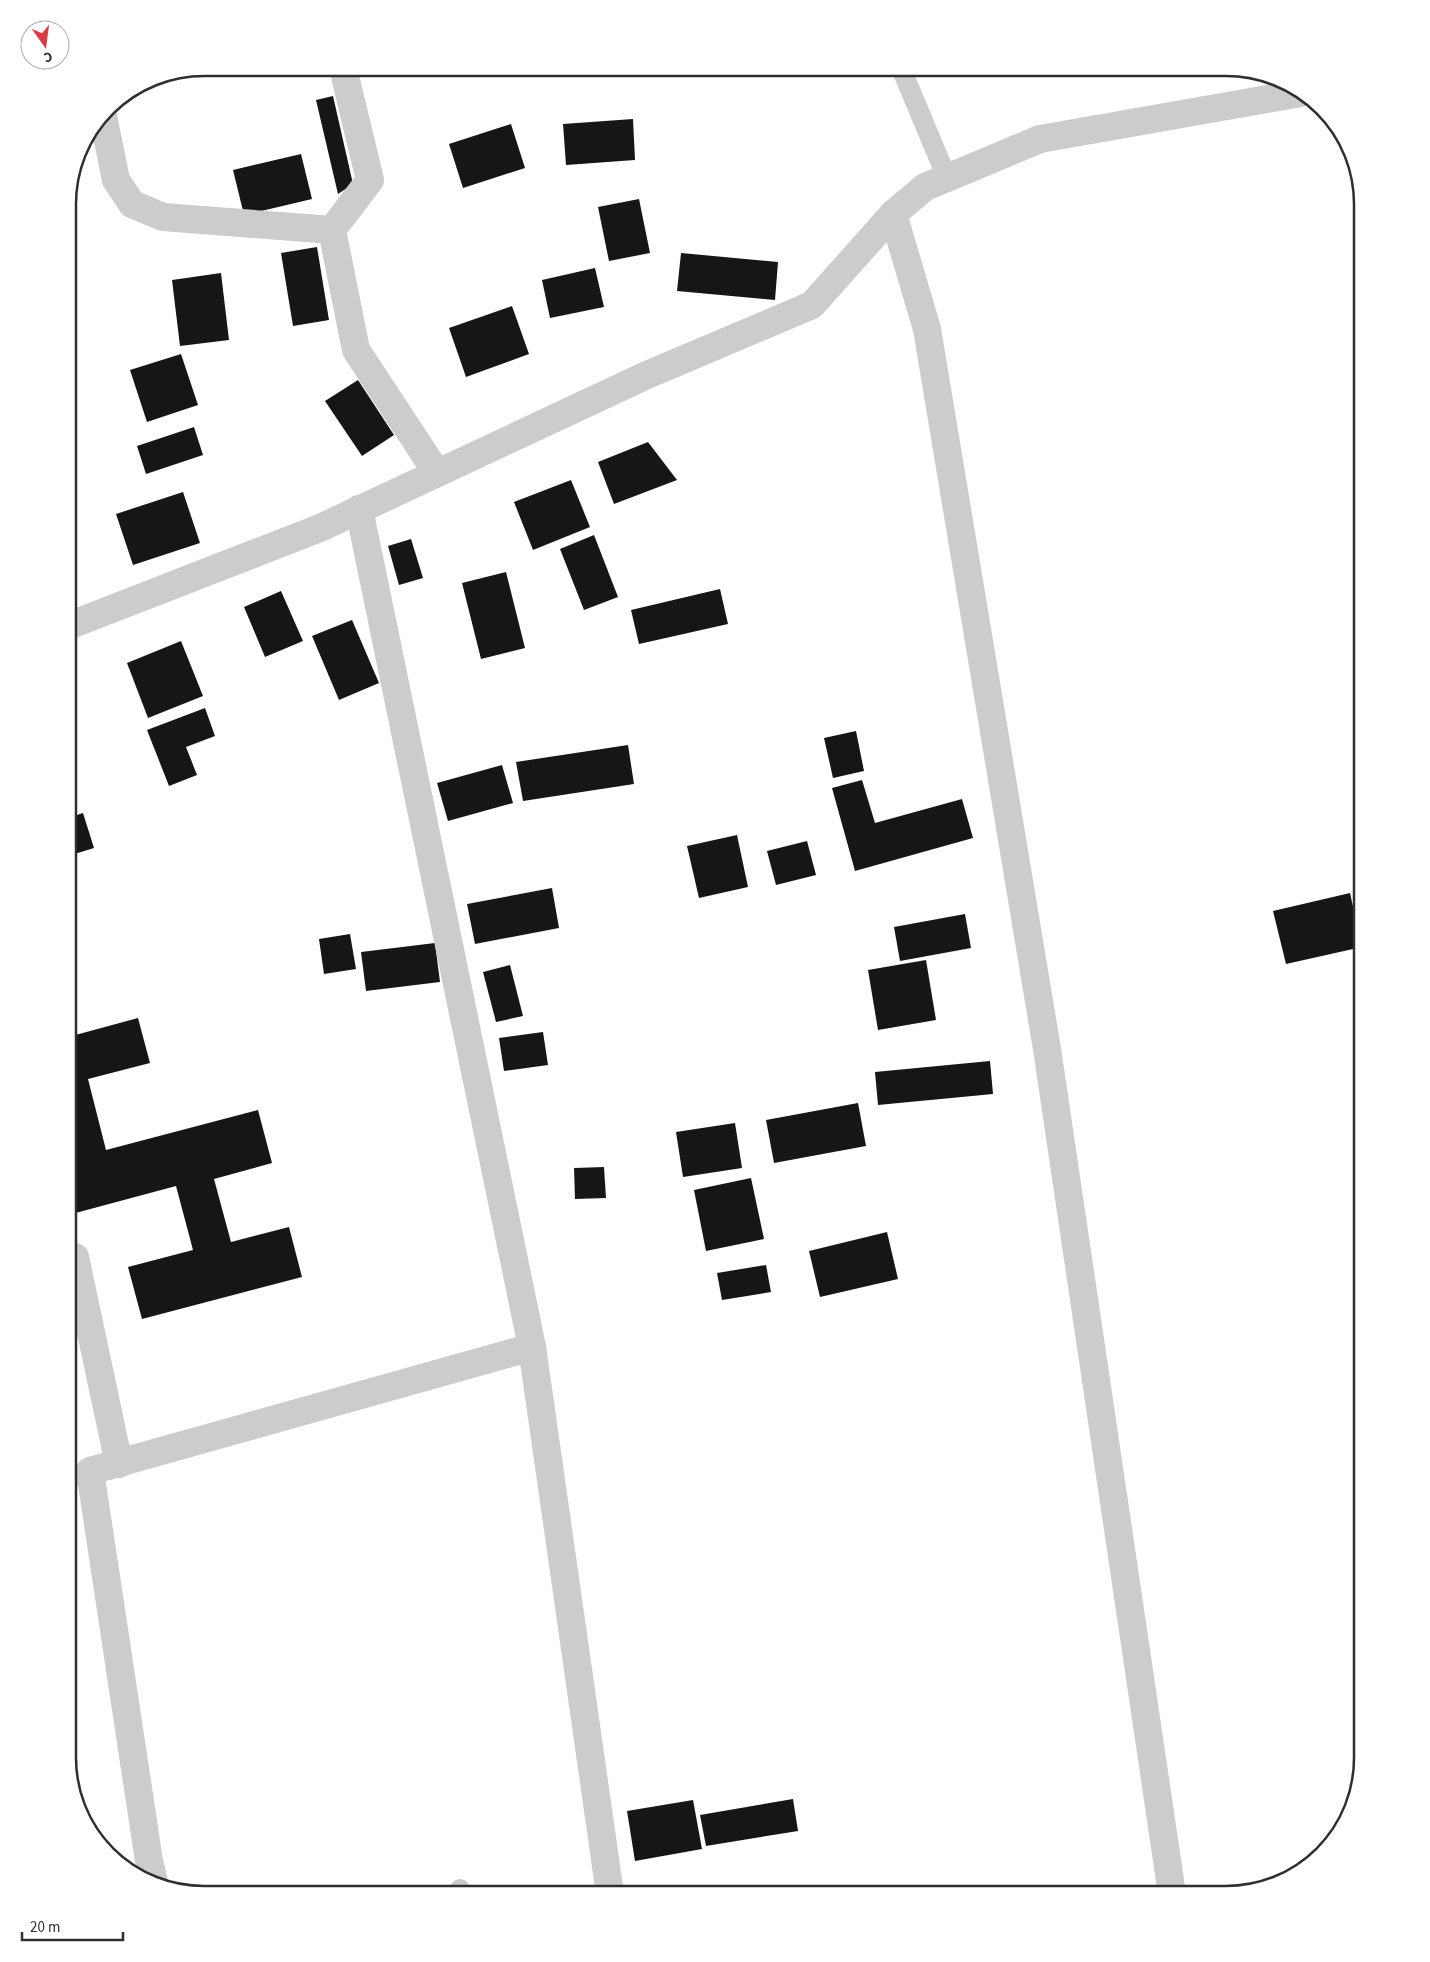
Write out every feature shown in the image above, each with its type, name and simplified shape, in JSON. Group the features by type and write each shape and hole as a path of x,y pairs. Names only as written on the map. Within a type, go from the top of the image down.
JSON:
{"street":[{"path":"345,77 370,180 332,230 356,350 438,473"},
{"path":"77,623 320,528 647,375 812,305 893,214 925,187 1040,139 1292,95"},
{"path":"105,124 116,180 132,204 163,217 332,230"},
{"path":"893,214 927,329 1041,1009 1171,1886"},
{"path":"359,509 532,1347 609,1885"},
{"path":"76,1263 118,1464"},
{"path":"153,1875 79,1474 532,1347"}],"lane":[{"path":"905,77 947,178"}],"building":[{"path":"333,96 353,184 338,194 316,100"},
{"path":"633,119 635,160 566,165 563,124"},
{"path":"511,124 525,168 463,188 449,144"},
{"path":"301,154 312,199 244,215 233,170"},
{"path":"639,199 650,253 609,261 598,207"},
{"path":"317,247 329,320 293,326 281,253"},
{"path":"681,253 778,262 775,300 677,291"},
{"path":"595,268 604,307 550,318 542,280"},
{"path":"221,273 229,340 180,346 172,280"},
{"path":"512,306 529,354 466,377 449,328"},
{"path":"181,354 198,405 147,422 130,370"},
{"path":"358,380 394,435 362,456 325,401"},
{"path":"194,427 203,455 146,474 137,446"},
{"path":"648,442 677,480 614,504 598,462"},
{"path":"571,480 590,527 533,550 514,502"},
{"path":"183,492 200,543 133,565 116,514"},
{"path":"594,535 618,597 584,610 560,549"},
{"path":"411,539 423,578 399,585 388,546"},
{"path":"506,572 525,648 481,659 462,583"},
{"path":"720,589 728,624 639,644 631,610"},
{"path":"281,591 303,641 265,657 244,607"},
{"path":"352,620 379,683 339,700 312,636"},
{"path":"181,641 203,696 148,718 127,663"},
{"path":"205,708 215,736 186,747 197,775 169,786 147,730"},
{"path":"856,731 864,771 833,778 824,738"},
{"path":"628,745 634,784 523,801 516,762"},
{"path":"502,765 513,803 448,821 437,783"},
{"path":"862,780 875,823 962,799 973,838 855,871 832,788"},
{"path":"83,813 94,848 77,853 77,815"},
{"path":"737,835 748,887 699,898 687,846"},
{"path":"807,841 816,875 776,885 767,851"},
{"path":"552,888 559,928 475,944 467,904"},
{"path":"1350,893 1354,911 1354,949 1286,964 1273,911"},
{"path":"965,914 971,948 900,961 894,927"},
{"path":"350,934 356,969 324,974 319,939"},
{"path":"435,943 440,982 366,991 361,952"},
{"path":"926,960 936,1020 878,1030 868,970"},
{"path":"510,965 523,1016 496,1022 483,972"},
{"path":"138,1018 150,1063 88,1079 106,1150 258,1110 272,1163 214,1179 231,1242 289,1227 302,1277 142,1319 128,1267 193,1250 176,1186 76,1213 76,1035"},
{"path":"543,1032 548,1065 504,1071 499,1038"},
{"path":"990,1061 993,1094 878,1105 875,1072"},
{"path":"858,1103 866,1146 774,1163 766,1120"},
{"path":"735,1123 742,1168 683,1177 676,1132"},
{"path":"604,1167 606,1198 575,1199 574,1168"},
{"path":"751,1178 764,1239 706,1251 694,1190"},
{"path":"887,1232 898,1279 820,1297 809,1251"},
{"path":"766,1265 771,1292 722,1300 717,1273"},
{"path":"793,1799 798,1831 706,1846 700,1815"},
{"path":"693,1800 702,1849 635,1861 627,1811"}]}
